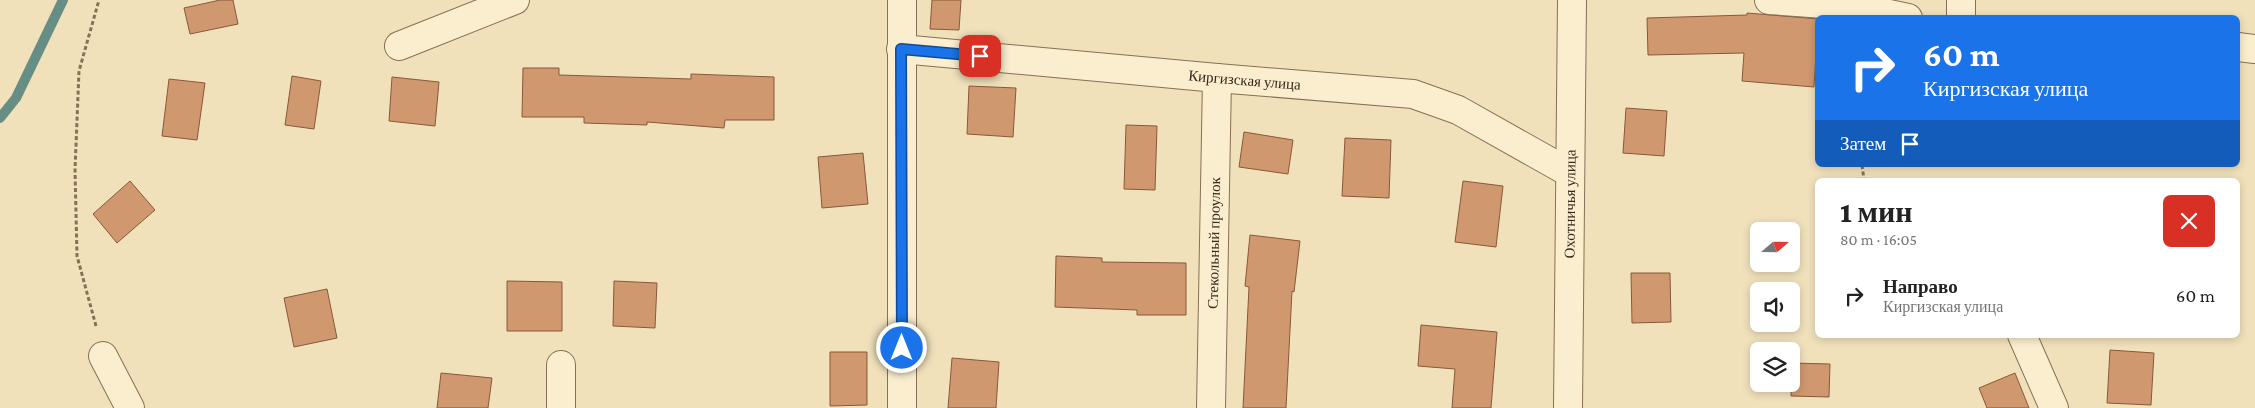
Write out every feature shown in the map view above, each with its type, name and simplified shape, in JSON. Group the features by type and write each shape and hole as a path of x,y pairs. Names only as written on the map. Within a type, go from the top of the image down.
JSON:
{"street":[{"path":"399,46 515,0"},
{"path":"902,0 902,408"},
{"name":"Охотничья улица","path":"1568,408 1572,0"},
{"path":"1769,0 1852,6 1894,15"},
{"path":"1961,0 1961,15"},
{"path":"2240,48 2255,49"},
{"name":"Киргизская улица","path":"901,49 1413,94 1458,110 1570,173"},
{"name":"Стекольный проулок","path":"1211,408 1217,78"},
{"path":"2023,338 2054,408"},
{"path":"103,356 130,408"},
{"path":"561,365 561,408"}],"path":[{"path":"99,0 79,71 75,170 77,256 103,356"}],"building":[{"path":"220,0 233,0 238,24 190,34 184,8"},
{"path":"932,0 961,0 959,30 930,29"},
{"path":"1747,13 1815,19 1814,87 1742,81 1744,53 1648,55 1647,18 1747,15"},
{"path":"523,68 559,68 559,75 691,79 691,74 774,77 774,120 725,120 724,128 647,122 647,125 584,123 584,117 522,117"},
{"path":"292,76 321,81 314,129 285,125"},
{"path":"392,77 439,82 435,126 389,121"},
{"path":"169,79 205,83 197,140 162,136"},
{"path":"969,86 1016,88 1013,137 967,134"},
{"path":"1626,108 1667,111 1664,156 1623,153"},
{"path":"1126,125 1157,126 1155,190 1124,189"},
{"path":"1244,132 1293,140 1288,174 1239,167"},
{"path":"1345,138 1391,140 1389,198 1342,196"},
{"path":"863,153 868,204 822,208 818,157"},
{"path":"130,181 155,210 117,243 93,214"},
{"path":"1463,181 1503,186 1496,247 1455,242"},
{"path":"1250,235 1300,241 1294,292 1292,291 1286,408 1243,408 1249,287 1245,286"},
{"path":"1056,256 1102,258 1102,262 1186,263 1186,315 1137,315 1137,310 1055,307"},
{"path":"1631,273 1670,273 1671,322 1632,323"},
{"path":"507,281 562,282 562,331 507,331"},
{"path":"614,281 657,283 655,328 613,326"},
{"path":"327,289 337,338 294,347 284,298"},
{"path":"1421,325 1497,332 1491,408 1452,408 1455,369 1418,366"},
{"path":"2110,350 2154,353 2151,405 2107,403"},
{"path":"830,352 867,352 867,405 830,406"},
{"path":"952,358 999,362 996,408 948,408"},
{"path":"1800,363 1830,364 1829,397 1791,396 1791,392 1800,392"},
{"path":"441,373 492,378 488,408 437,408"},
{"path":"2015,373 2029,408 1987,408 1979,388"}],"waterway":[{"path":"0,118 16,98 63,0"}],"route":[{"path":"902,348 901,49 980,56"}]}
